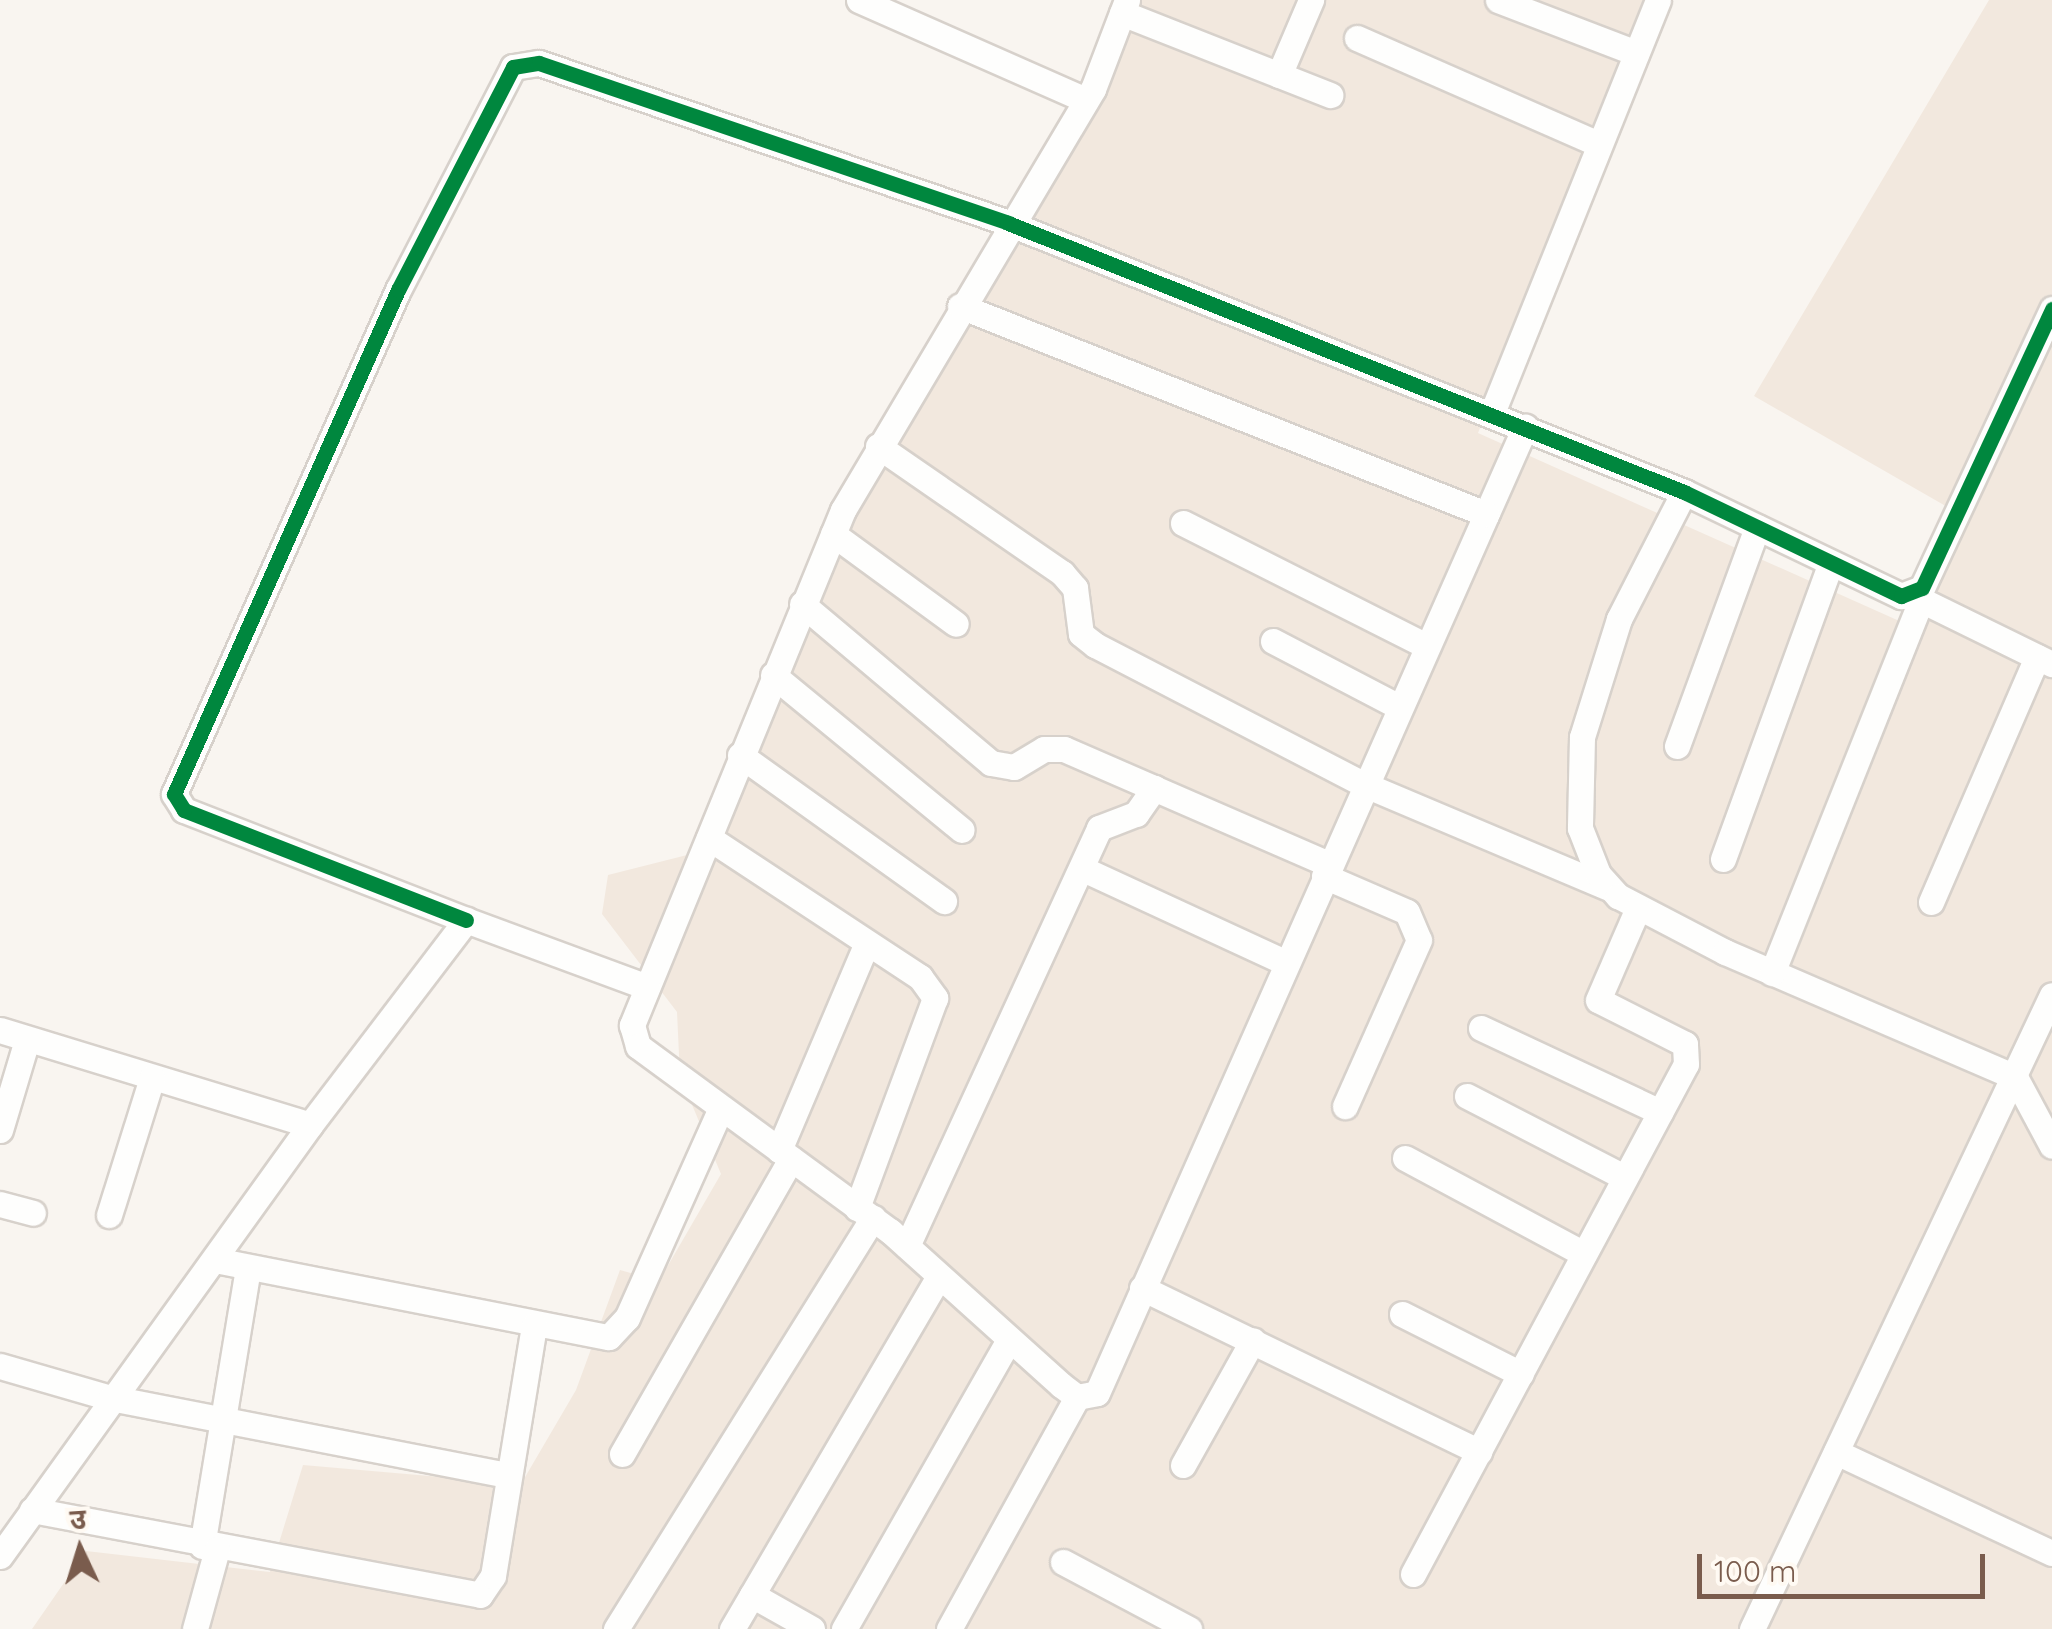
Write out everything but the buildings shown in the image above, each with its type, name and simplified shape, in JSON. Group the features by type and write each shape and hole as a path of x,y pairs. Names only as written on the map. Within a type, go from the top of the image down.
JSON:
{"street":[{"path":"859,0 1086,100"},
{"path":"1279,75 1311,0"},
{"path":"1498,0 1636,53"},
{"path":"1492,413 1658,0"},
{"path":"1077,1397 1008,1342 907,1246 632,1039 647,987 833,534 878,446 1008,223 1086,100 1125,7 1330,95"},
{"path":"1357,38 1599,144"},
{"path":"647,987 184,810 174,794 286,532 506,76 540,63 1008,223 1492,413 1684,492 2045,661 1931,902"},
{"path":"960,306 1486,514"},
{"path":"1772,973 1917,598 2052,309"},
{"path":"962,1625 1077,1397 1103,1386 1142,1288 1363,784 1525,428"},
{"path":"878,446 1062,572 1085,639 1363,784 1607,888 1638,908 1772,973 2014,1077 2052,1146"},
{"path":"1607,888 1580,828 1582,738 1619,619 1684,492"},
{"path":"1183,523 1426,646"},
{"path":"1677,746 1757,527"},
{"path":"833,534 956,624"},
{"path":"1723,859 1831,562"},
{"path":"802,604 991,762 1014,767 1056,748 1154,788 1406,912 1418,931 1345,1106"},
{"path":"1273,641 1399,708"},
{"path":"773,675 962,830"},
{"path":"740,754 944,900"},
{"path":"907,1246 1104,823 1136,814 1154,788"},
{"path":"616,1629 865,1213 935,1006 930,987 709,838"},
{"path":"1083,869 1286,963"},
{"path":"1414,1574 1660,1112 1688,1050 1596,992 1638,908"},
{"path":"0,1556 310,1125 466,920"},
{"path":"622,1454 785,1155 867,943"},
{"path":"1752,1629 2052,994"},
{"path":"1481,1028 1660,1112"},
{"path":"0,1030 310,1125"},
{"path":"0,1130 27,1040"},
{"path":"108,1216 152,1078"},
{"path":"1467,1096 1624,1177"},
{"path":"215,1260 601,1338 621,1328 721,1108"},
{"path":"1405,1158 1584,1254"},
{"path":"0,1204 33,1213"},
{"path":"195,1629 248,1269"},
{"path":"732,1629 938,1278"},
{"path":"1142,1288 1480,1452"},
{"path":"1402,1314 1521,1374"},
{"path":"32,1510 209,1548 480,1595 493,1576 534,1325"},
{"path":"1183,1464 1253,1340"},
{"path":"844,1629 1008,1342"},
{"path":"0,1366 110,1398 508,1475"},
{"path":"1836,1452 2052,1554"},
{"path":"1062,1562 1189,1629"},
{"path":"752,1595 812,1629"}],"shaded area":[{"path":"1132,0 1650,0 1478,433 1915,628 1970,520 1754,396 1989,0 2052,0 2052,1629 32,1629 86,1551 270,1572 303,1465 521,1484 576,1390 620,1270 659,1281 721,1174 680,1076 677,1012 602,914 608,875 695,853 834,510"}],"cycle path":[{"path":"466,920 184,810 174,794 398,290 513,67 539,63 1008,223 1684,492 1901,596 1922,588 2052,309"}]}
